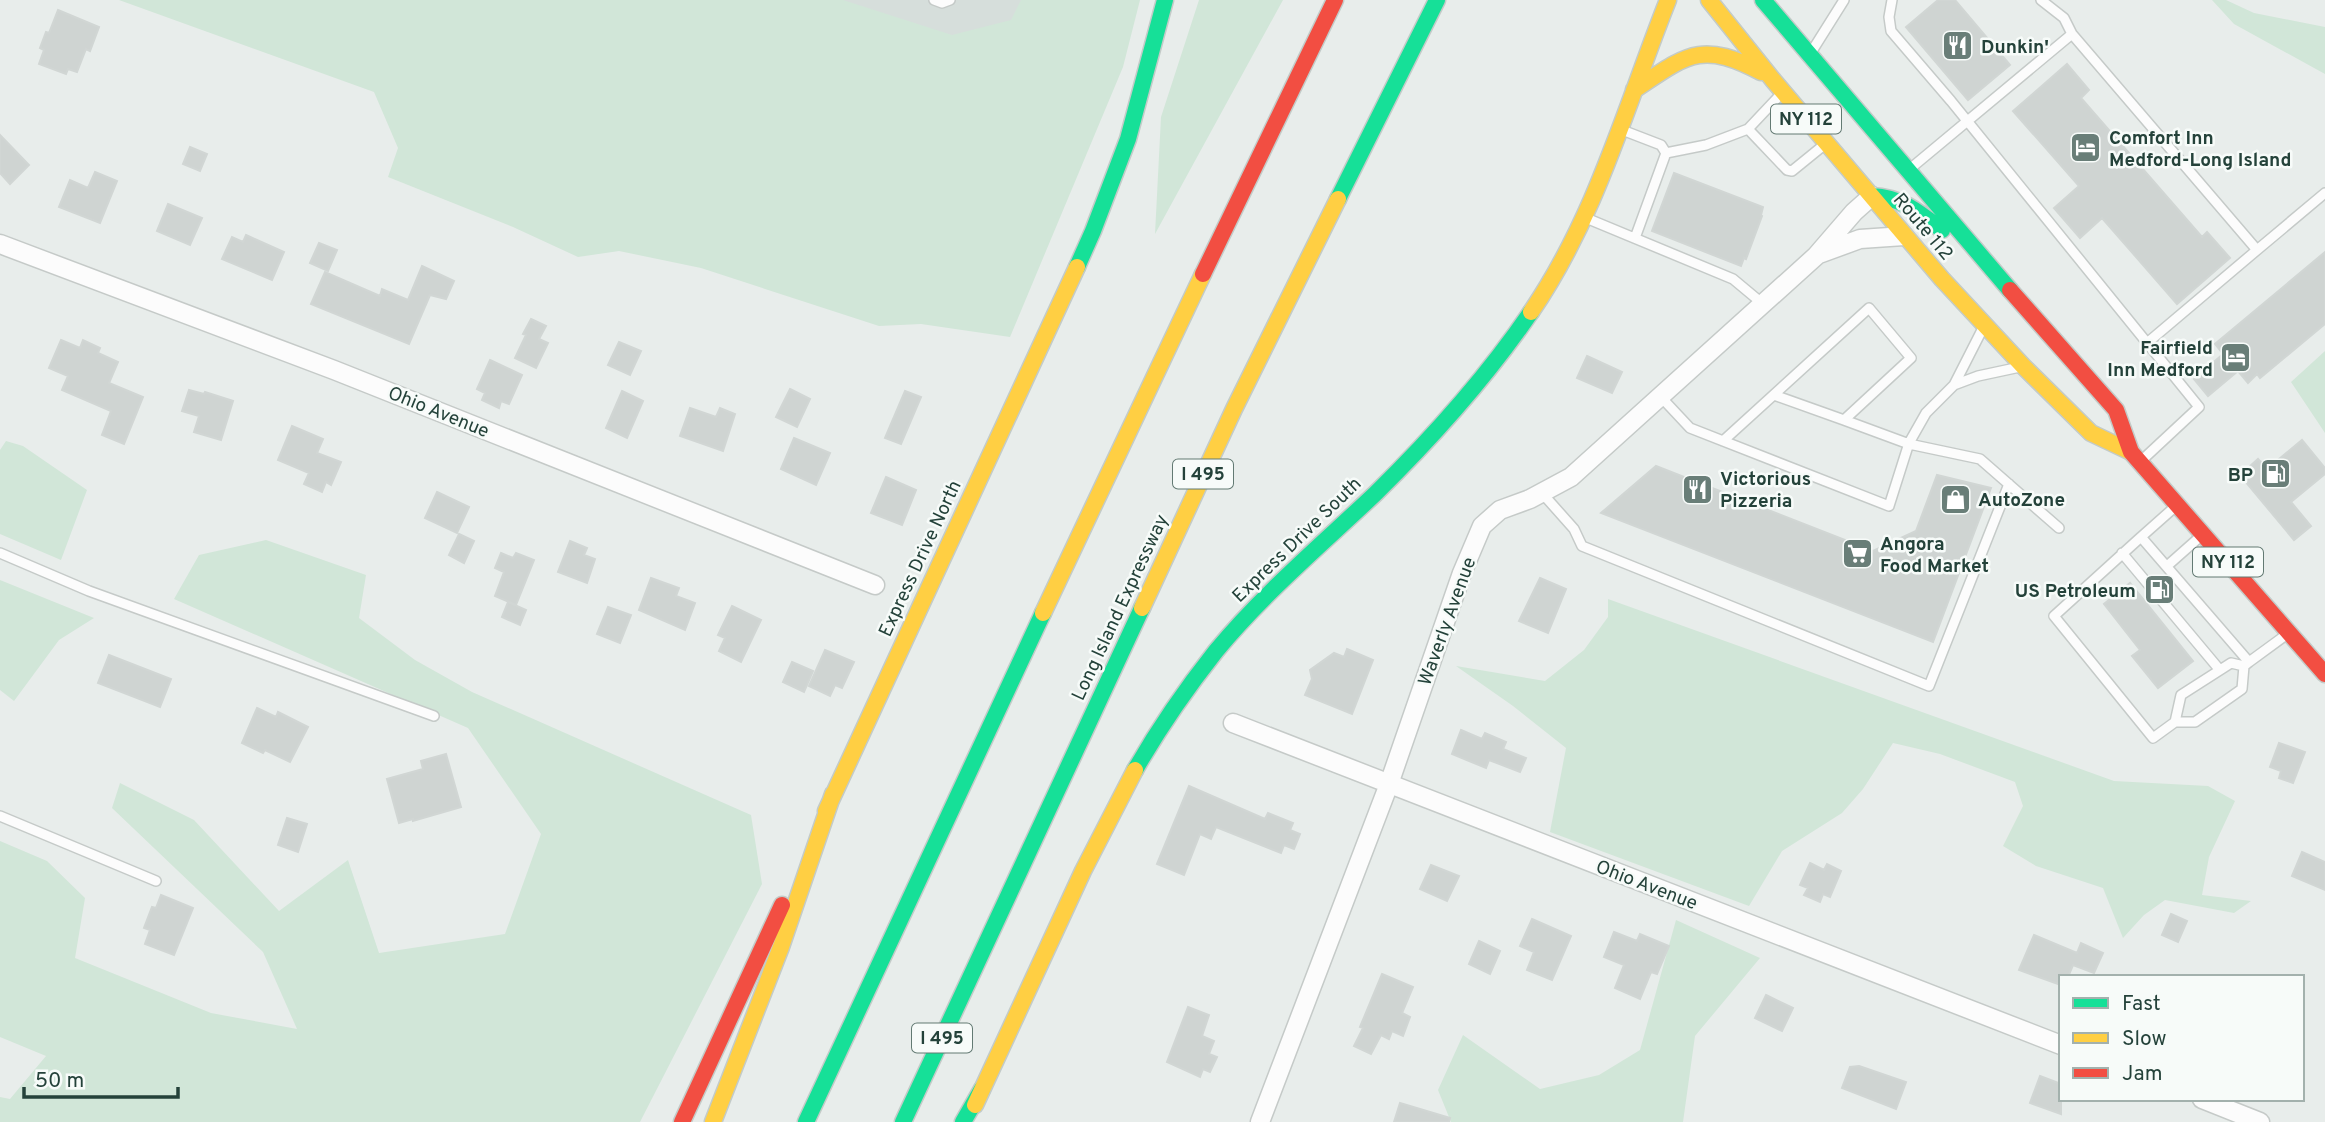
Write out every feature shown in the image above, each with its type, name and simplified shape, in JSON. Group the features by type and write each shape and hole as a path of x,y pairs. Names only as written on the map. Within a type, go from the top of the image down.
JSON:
{"main road":[{"name":"Express Drive North","path":"682,1122 1093,231 1128,139 1165,0"},
{"path":"806,1122 1047,604 1335,0"},
{"name":"Long Island Expressway","path":"903,1122 1234,409 1437,0"},
{"name":"Express Drive South","path":"965,1122 1125,785 1186,689 1259,602 1410,458 1462,402 1514,334 1562,262 1584,217 1668,0"},
{"name":"Route 112","path":"1709,0 1904,236 2023,366 2091,433 2135,457 2325,674"},
{"name":"Route 112","path":"1763,0 1990,268 2116,410 2135,457"},
{"path":"1634,90 1681,59 1703,52 1733,57 1778,86"},
{"path":"1872,196 1893,197 1909,204 1990,268"},
{"path":"713,1122 781,947 833,794"}],"street":[{"name":"Waverly Avenue","path":"1260,1122 1389,784 1462,573 1482,526 1500,510 1542,493 1571,477 1816,256 1854,212 1872,196"},
{"name":"Waverly Avenue","path":"1816,256 1860,239 1904,236"},
{"name":"Ohio Avenue","path":"0,244 334,370 875,584"},
{"name":"Ohio Avenue","path":"1233,723 2059,1044"},
{"path":"2207,1101 2260,1122"}],"lane":[{"path":"933,0 942,3 950,0"},
{"path":"1810,55 1844,0"},
{"path":"1892,0 1889,17 1891,31 2199,407 2135,457"},
{"path":"2041,0 2064,18 2072,34 2257,250"},
{"path":"1907,171 2072,34"},
{"path":"1666,153 1706,145 1748,129 1778,86"},
{"path":"1619,129 1661,145 1666,153"},
{"path":"1748,129 1787,170 1792,171 1826,143"},
{"path":"1635,238 1666,153"},
{"path":"2147,343 2325,193"},
{"path":"1584,217 1733,279 1763,304"},
{"path":"1723,441 1868,308 1911,358 1844,420"},
{"path":"1660,396 1690,428 1889,506 1909,444 1926,413 1954,385 1985,324"},
{"path":"1954,385 1978,376 2023,366"},
{"path":"1773,395 1909,444 1980,459 2059,528"},
{"path":"1542,493 1574,529 1582,546 1929,686 2009,484"},
{"path":"2141,537 2246,664 2242,689 2195,722 2175,722 2153,738 2054,616 2177,504"},
{"path":"2167,566 2204,534"},
{"path":"0,553 89,591 434,716"},
{"path":"2122,553 2219,669"},
{"path":"2175,722 2181,695 2231,663 2246,664 2290,632"},
{"path":"0,816 156,881"}],"shaded area":[{"path":"823,0 1032,0 1023,27 947,49"}],"green space":[{"path":"119,0 843,0 952,35 1011,20 1021,0 1140,0 1123,67 1010,337 921,324 879,326 701,268 619,251 578,257 513,227 388,177 398,148 374,92"},
{"path":"1199,0 1283,0 1155,234 1161,117"},
{"path":"2212,0 2226,0 2254,13 2325,27 2325,74 2234,24"},
{"path":"2325,351 2325,433 2291,382"},
{"path":"6,441 23,446 87,490 61,560 0,534 0,450"},
{"path":"266,540 366,575 359,618 415,660 472,692 751,815 762,884 640,1122 0,1122 0,1097 10,1099 46,1056 0,1037 0,841 47,861 85,898 75,958 211,1013 297,1029 263,952 112,808 120,783 194,820 279,911 348,860 379,953 505,934 541,834 468,728 174,599 199,555"},
{"path":"0,580 94,618 59,640 14,701 0,690"},
{"path":"1608,599 2114,781 2208,786 2235,801 2209,857 2202,895 2251,901 2234,913 2165,900 2144,915 2123,938 2103,888 2036,866 2003,846 2023,806 2015,782 1940,754 1893,743 1863,789 1842,813 1782,851 1749,906 1550,832 1566,748 1456,666 1545,681 1584,650 1608,617"},
{"path":"1676,920 1760,958 1695,1036 1683,1122 1451,1122 1438,1090 1463,1035 1540,1089 1599,1075 1640,1050"}],"building":[{"name":"Dunkin'","path":"1938,0 1955,0 2010,65 1968,100 1906,27"},
{"path":"58,10 99,27 90,51 86,49 77,72 68,69 66,74 39,64 44,50 40,48"},
{"name":"Comfort Inn Medford-Long Island","path":"2067,64 2089,90 2081,98 2202,237 2207,232 2230,258 2177,304 2102,218 2080,238 2054,208 2079,186 2013,111"},
{"path":"0,135 29,165 10,184 0,173"},
{"path":"190,147 207,154 200,171 183,164"},
{"path":"95,172 117,181 100,223 59,207 70,180 88,188"},
{"path":"1674,173 1763,207 1746,259 1744,258 1741,266 1652,231"},
{"path":"168,204 202,218 190,245 157,231"},
{"path":"246,235 284,252 272,280 222,259 232,237 243,242"},
{"path":"319,243 337,250 328,271 310,263"},
{"path":"2325,252 2325,324 2260,378 2257,374 2248,383 2238,371 2208,396 2194,379 2223,354 2215,344"},
{"path":"422,266 454,281 446,299 430,295 409,344 311,304 325,272 380,296 382,289 408,300"},
{"path":"531,319 546,326 539,339 548,343 536,368 515,358"},
{"path":"61,340 80,348 83,340 100,348 98,353 118,362 109,383 143,397 124,444 102,435 111,411 62,390 68,376 49,368"},
{"path":"619,342 641,351 630,375 608,365"},
{"path":"1587,356 1622,372 1612,393 1577,378"},
{"path":"490,360 522,375 509,404 501,401 499,408 482,400 485,393 477,389"},
{"path":"790,389 810,399 797,427 776,417"},
{"path":"189,390 233,401 221,440 194,432 199,416 182,411"},
{"path":"622,391 643,401 627,438 606,428"},
{"path":"905,391 921,397 901,444 885,438"},
{"path":"690,408 716,417 720,408 735,414 723,451 680,436"},
{"path":"292,426 323,439 317,453 341,462 331,485 326,482 322,492 304,484 309,473 278,460"},
{"path":"794,438 830,453 816,485 781,469"},
{"path":"2302,440 2325,468 2325,474 2291,502 2311,526 2294,540 2240,475 2258,459 2267,469"},
{"path":"1656,466 1873,551 1916,531 1937,475 1991,488 1933,642 1601,513"},
{"path":"886,477 916,490 902,525 871,513"},
{"path":"437,492 469,507 457,533 425,518"},
{"path":"459,534 474,541 464,563 449,555"},
{"path":"570,541 587,548 584,555 595,559 587,583 558,572"},
{"path":"501,553 513,558 516,553 534,560 516,605 495,596 504,572 495,568"},
{"path":"651,578 679,588 676,596 695,603 685,630 639,610"},
{"path":"1540,578 1566,589 1548,633 1519,621"},
{"path":"2130,583 2193,661 2158,688 2132,656 2140,650 2104,604"},
{"path":"508,602 526,610 520,625 502,617"},
{"path":"732,606 761,620 741,662 719,651 725,638 718,635"},
{"path":"608,607 631,615 620,643 597,634"},
{"path":"1347,649 1373,660 1352,714 1305,695 1312,679 1310,670 1334,653 1344,657"},
{"path":"825,650 854,662 842,688 835,685 830,696 809,686"},
{"path":"109,655 171,679 160,707 98,683"},
{"path":"792,662 813,671 804,692 783,682"},
{"path":"257,708 276,717 278,712 308,727 290,762 242,743"},
{"path":"1461,730 1482,739 1485,733 1506,742 1503,749 1526,758 1520,772 1489,760 1486,768 1452,754"},
{"path":"2279,743 2305,752 2293,783 2279,778 2281,771 2270,767"},
{"path":"446,754 461,807 399,823 387,779 423,769 421,761"},
{"path":"1189,786 1265,819 1268,813 1293,823 1290,830 1300,834 1294,849 1284,845 1281,853 1216,827 1211,839 1200,834 1184,875 1157,864"},
{"path":"287,818 307,824 298,852 278,845"},
{"path":"2302,852 2325,862 2325,890 2292,876"},
{"path":"1810,863 1824,870 1827,864 1841,871 1830,897 1823,894 1820,902 1804,895 1808,888 1800,885"},
{"path":"1431,865 1459,876 1447,901 1420,889"},
{"path":"161,895 193,908 174,955 145,944 150,930 144,928 152,907 156,908"},
{"path":"2171,914 2187,921 2178,942 2162,935"},
{"path":"1532,919 1571,936 1552,980 1527,970 1534,952 1520,946"},
{"path":"1614,932 1637,941 1640,934 1669,946 1657,974 1651,972 1640,999 1615,988 1624,965 1604,957"},
{"path":"2034,935 2077,953 2081,943 2103,953 2094,973 2073,965 2069,975 2059,975 2059,984 2019,970"},
{"path":"1479,941 1500,951 1490,974 1469,964"},
{"path":"1382,974 1413,987 1402,1013 1410,1017 1403,1036 1392,1031 1389,1039 1381,1035 1371,1054 1354,1046"},
{"path":"1766,995 1793,1008 1782,1031 1755,1018"},
{"path":"1188,1007 1209,1015 1202,1036 1214,1041 1209,1054 1217,1057 1210,1072 1203,1069 1200,1077 1167,1062"},
{"path":"1859,1066 1906,1082 1896,1109 1842,1088 1850,1067"},
{"path":"2040,1076 2059,1083 2061,1114 2030,1103"},
{"path":"1400,1103 1450,1118 1449,1122 1394,1122"}],"traffic: fast":[{"path":"1077,267 1128,139 1165,0"},
{"path":"1338,199 1437,0"},
{"path":"1763,0 2010,290"},
{"path":"1872,196 1901,203 1942,230"},
{"path":"1135,770 1184,694 1234,630 1417,451 1477,384 1531,312"},
{"path":"903,1122 1142,608"},
{"path":"806,1122 1043,613"},
{"path":"963,1122 982,1089"}],"traffic: slow":[{"path":"1531,312 1554,276 1592,199 1668,0"},
{"path":"1709,0 1773,80 1942,279 2023,366 2091,433 2131,452"},
{"path":"1634,90 1681,60 1708,54 1723,56 1761,72"},
{"path":"1142,608 1234,409 1338,199"},
{"path":"826,811 1077,267"},
{"path":"1043,613 1203,274"},
{"path":"975,1105 1083,871 1135,770"},
{"path":"713,1122 781,947 833,794"}],"traffic: jam":[{"path":"1203,274 1335,0"},
{"path":"2010,290 2116,410 2131,452 2325,674"},
{"path":"682,1122 782,905"}],"place":[{"name":"Dunkin'","path":"1958,46"},
{"name":"Comfort Inn Medford-Long Island","path":"2086,148"},
{"name":"Fairfield Inn Medford","path":"2236,358"},
{"name":"BP","path":"2276,474"},
{"name":"Victorious Pizzeria","path":"1697,489"},
{"name":"AutoZone","path":"1955,499"},
{"name":"Angora Food Market","path":"1857,554"},
{"name":"US Petroleum","path":"2159,590"}]}
